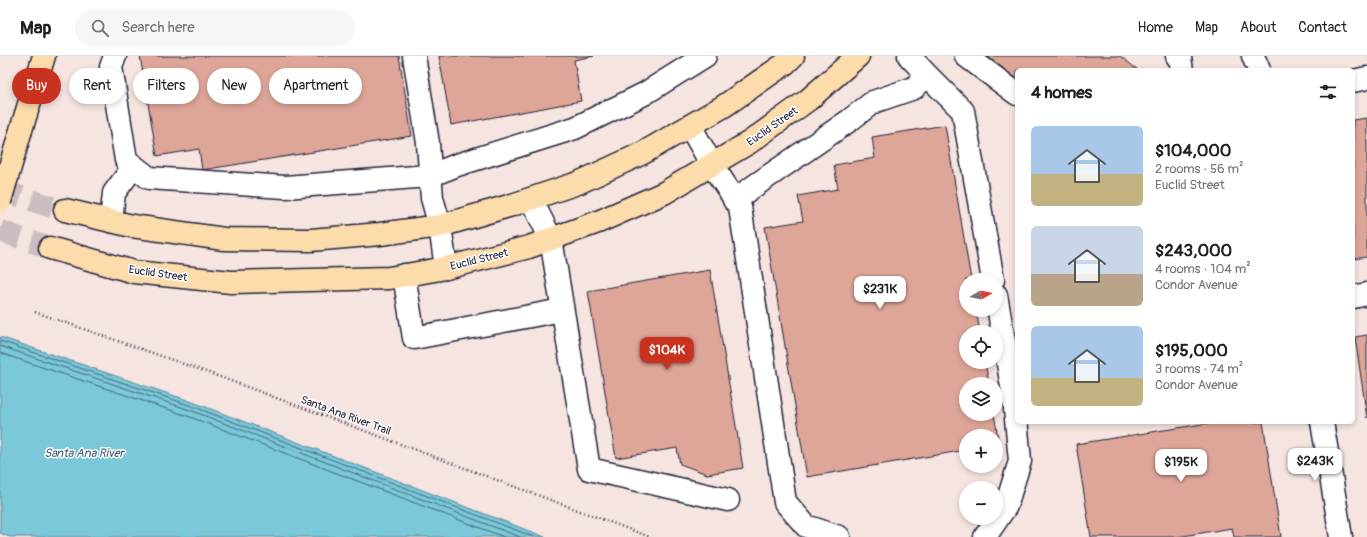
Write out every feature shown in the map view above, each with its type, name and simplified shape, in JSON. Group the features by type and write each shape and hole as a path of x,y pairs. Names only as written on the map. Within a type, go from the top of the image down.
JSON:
{"main road":[{"path":"0,201 44,56"},
{"path":"65,210 132,226 224,239 311,240 380,234 440,226 531,199 578,183 644,153 724,106 793,56"},
{"name":"Euclid Street","path":"50,248 134,272 231,282 389,278 446,268 529,247 598,222 664,193 750,142 808,100 858,56"}],"street":[{"path":"115,56 111,67 126,160 149,178 285,187 429,176 457,165 575,128 644,94 705,56"},
{"path":"414,56 428,143 429,176 432,198 440,226 446,268"},
{"path":"909,56 963,110 992,273"},
{"path":"966,56 1015,93"},
{"path":"1253,56 1258,68"},
{"path":"734,200 844,124 873,102 914,88 927,74"},
{"path":"1355,81 1367,78"},
{"path":"690,126 712,165 740,208 785,502 806,526 839,537"},
{"path":"111,221 114,192 134,166"},
{"path":"531,199 550,239 589,469 728,500"},
{"path":"404,275 414,338 562,310"},
{"path":"1355,297 1367,294"},
{"path":"1000,317 1015,408"},
{"path":"985,537 1006,506 1020,461 1016,424"},
{"path":"1322,424 1341,537"}],"path":[{"name":"Santa Ana River Trail","path":"35,312 204,371 650,537"}],"water":[{"name":"Santa Ana River","path":"0,337 190,401 545,537 10,537 0,533"}],"building":[{"path":"140,56 399,56 412,136 202,170 199,149 157,156 148,104 199,104 199,68 142,68"},
{"path":"439,56 594,56 574,60 581,101 451,125"},
{"path":"987,56 1120,56 1135,68 1015,68 1015,77"},
{"path":"1367,118 1367,257 1355,259 1355,120"},
{"path":"945,125 970,273 959,273 959,317 977,317 979,325 959,325 959,369 986,369 988,377 959,377 959,421 995,421 996,429 959,429 959,451 807,477 765,227 803,221 798,196 838,189 834,165 875,158 872,137"},
{"path":"710,270 743,468 707,474 680,464 677,448 616,458 588,291"},
{"path":"1367,335 1367,418 1355,337"},
{"path":"1202,424 1263,424 1281,537 1234,537 1232,528 1177,537 1091,537 1076,444"}],"tunnel":[{"path":"0,190 65,210"},
{"path":"0,231 50,248"}]}
